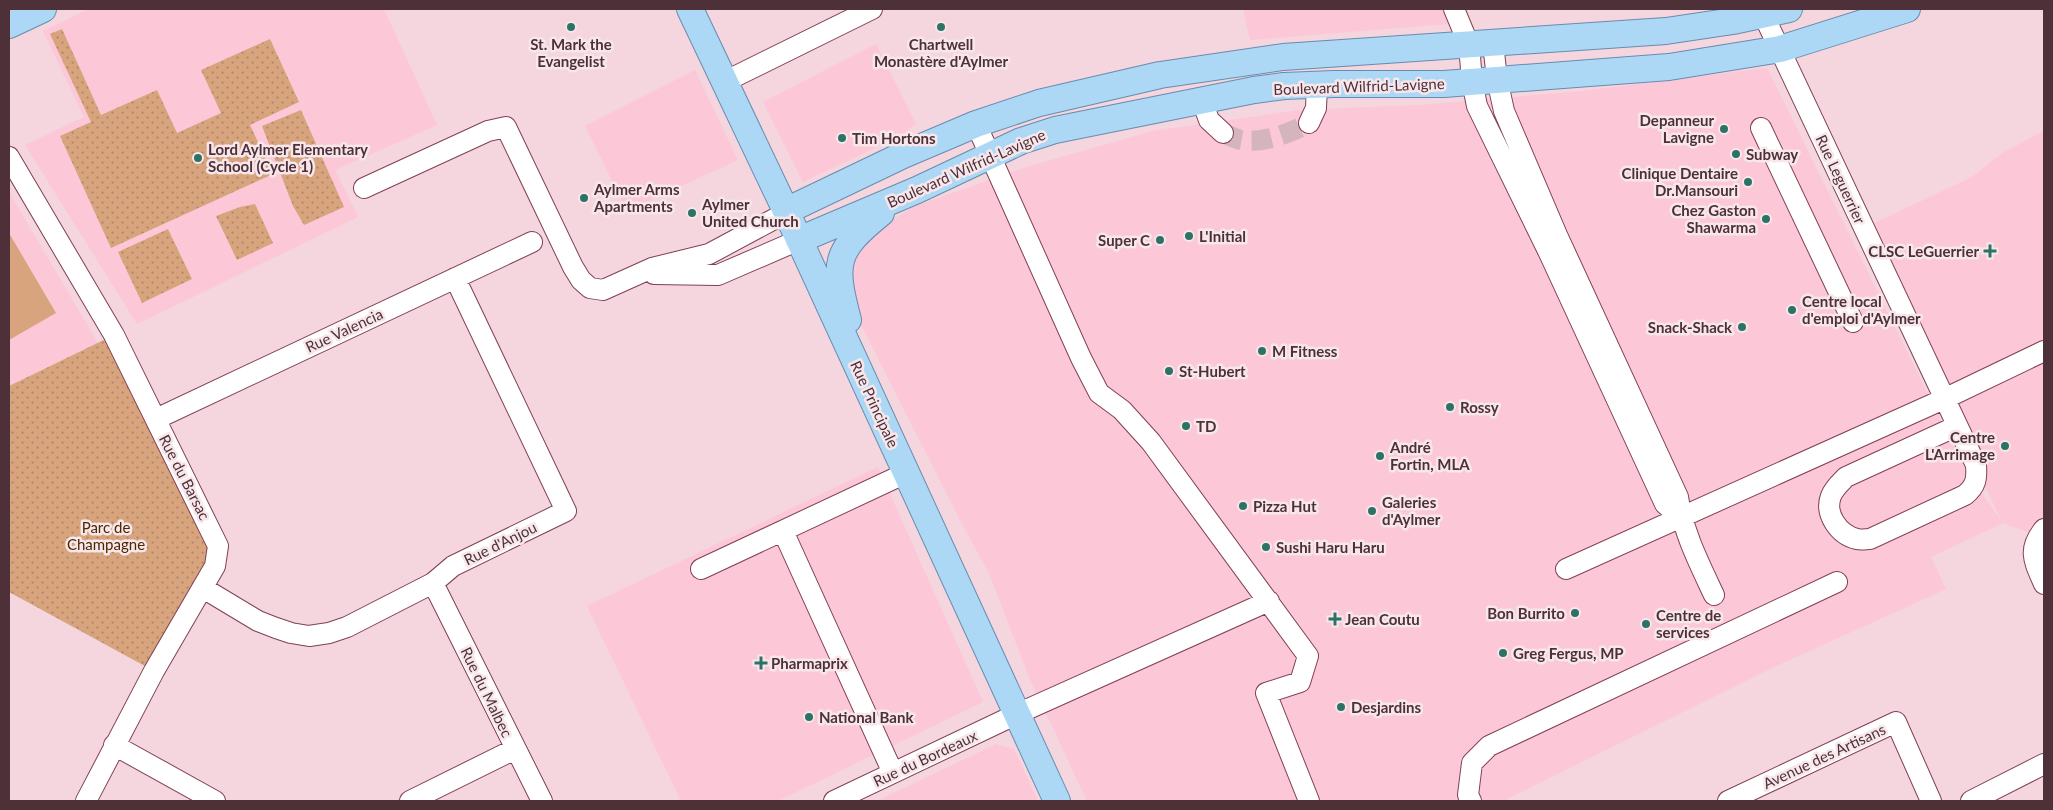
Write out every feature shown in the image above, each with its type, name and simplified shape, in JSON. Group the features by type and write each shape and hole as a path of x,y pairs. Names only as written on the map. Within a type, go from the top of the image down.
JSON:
{"main road":[{"path":"9,25 43,9"},
{"name":"Rue Principale","path":"690,9 786,211 1057,801"},
{"name":"Boulevard Wilfrid-Lavigne","path":"786,211 903,155 976,124 1039,104 1108,86 1214,66 1283,58 1666,31 1789,9"},
{"name":"Boulevard Wilfrid-Lavigne","path":"799,240 917,190 1021,141 1055,130 1284,86 1317,84 1444,84 1670,67 1780,49 1907,9"},
{"path":"864,382 841,289 839,275 843,253 847,244 864,226 917,190"}],"street":[{"path":"724,82 872,9"},
{"path":"1454,9 1481,44 1485,80 1477,106 1549,253 1665,504 1681,518 1714,595"},
{"name":"Rue Leguerrier","path":"1763,14 1976,465 1977,478 1974,488 1965,495 1870,539 1857,539 1845,534 1837,527 1829,507 1831,496 1846,477 1957,426"},
{"path":"1309,123 1316,108 1317,84"},
{"path":"1202,101 1209,120 1223,133"},
{"path":"976,124 1081,358 1100,393 1122,410 1151,442 1308,656 1300,682 1266,693 1309,801"},
{"path":"364,188 488,131 506,127 554,230 581,280 590,288 603,290 640,273 709,254 786,211"},
{"path":"1761,128 1853,322"},
{"name":"Rue du Barsac","path":"9,157 114,335 218,546 215,566 154,671 86,801"},
{"path":"640,273 718,275 799,240"},
{"name":"Rue Valencia","path":"156,419 532,242"},
{"name":"Rue d'Anjou","path":"203,588 258,621 291,633 309,636 329,633 347,627 433,583 453,566 566,511 455,278"},
{"path":"1566,569 1944,399 2044,351"},
{"path":"701,569 906,473"},
{"path":"2044,529 2034,543 2033,550 2036,567 2044,584"},
{"path":"782,531 893,773"},
{"path":"1465,799 1472,763 1489,746 1837,582"},
{"name":"Rue du Malbec","path":"433,583 542,801"},
{"name":"Rue du Bordeaux","path":"834,801 1017,714 1269,601"},
{"name":"Avenue des Artisans","path":"1728,801 1896,722 1931,801"},
{"path":"114,745 215,801"},
{"path":"410,801 515,749"},
{"path":"1970,801 2044,764"}],"shaded area":[{"name":"Lord Aylmer Elementary School (Cycle 1)","path":"89,9 384,9 437,125 335,170 358,217 137,324 25,145 84,117 43,31"},
{"path":"1243,9 1466,9 1472,22 1250,40"},
{"path":"876,44 916,124 896,138 803,182 763,102"},
{"path":"1767,68 1967,473 2001,520 1864,228 1972,177 2002,153 2044,131 2044,529 2039,536 2003,523 1931,557 1946,589 1772,668 1507,799 1508,801 1087,801 1029,677 989,573 962,524 845,293 858,242 913,207 1026,167 1153,131 1299,110 1421,105 1582,91"},
{"path":"695,70 738,160 627,211 585,126"},
{"path":"9,192 98,343 9,386"},
{"path":"878,467 983,702 778,801 681,801 587,606"},
{"path":"996,744 1014,749 1038,801 877,801"}],"green space":[{"path":"62,29 101,115 157,90 177,133 221,113 201,70 270,39 299,102 250,125 273,174 111,248 60,136 91,122 50,34"},
{"path":"301,110 344,207 304,225 293,206 262,126"},
{"path":"255,204 273,243 237,260 216,216 240,207"},
{"path":"168,229 192,279 142,303 118,252"},
{"path":"9,233 56,313 9,340"},
{"name":"Parc de Champagne","path":"114,335 218,546 154,671 9,592 9,386"}],"tunnel":[{"path":"1223,133 1241,140 1267,139 1285,134 1309,123"}],"place":[{"name":"St. Mark the Evangelist","path":"571,27"},
{"name":"Chartwell Monastère d'Aylmer","path":"941,27"},
{"name":"Depanneur Lavigne","path":"1724,129"},
{"name":"Tim Hortons","path":"842,138"},
{"name":"Subway","path":"1736,154"},
{"name":"Lord Aylmer Elementary School (Cycle 1)","path":"198,158"},
{"name":"Clinique Dentaire Dr.Mansouri","path":"1748,182"},
{"name":"Aylmer Arms Apartments","path":"584,198"},
{"name":"Aylmer United Church","path":"692,213"},
{"name":"Chez Gaston Shawarma","path":"1766,219"},
{"name":"L'Initial","path":"1189,236"},
{"name":"Super C","path":"1160,240"},
{"name":"CLSC LeGuerrier","path":"1990,251"},
{"name":"Centre local d'emploi d'Aylmer","path":"1792,310"},
{"name":"Snack-Shack","path":"1742,327"},
{"name":"M Fitness","path":"1262,351"},
{"name":"St-Hubert","path":"1169,371"},
{"name":"Rossy","path":"1450,407"},
{"name":"TD","path":"1186,426"},
{"name":"Centre L'Arrimage","path":"2005,446"},
{"name":"André Fortin, MLA","path":"1380,456"},
{"name":"Pizza Hut","path":"1243,506"},
{"name":"Galeries d'Aylmer","path":"1372,511"},
{"name":"Sushi Haru Haru","path":"1266,547"},
{"name":"Bon Burrito","path":"1575,613"},
{"name":"Jean Coutu","path":"1335,619"},
{"name":"Centre de services","path":"1646,624"},
{"name":"Greg Fergus, MP","path":"1503,653"},
{"name":"Pharmaprix","path":"761,663"},
{"name":"Desjardins","path":"1341,707"},
{"name":"National Bank","path":"809,717"}]}
